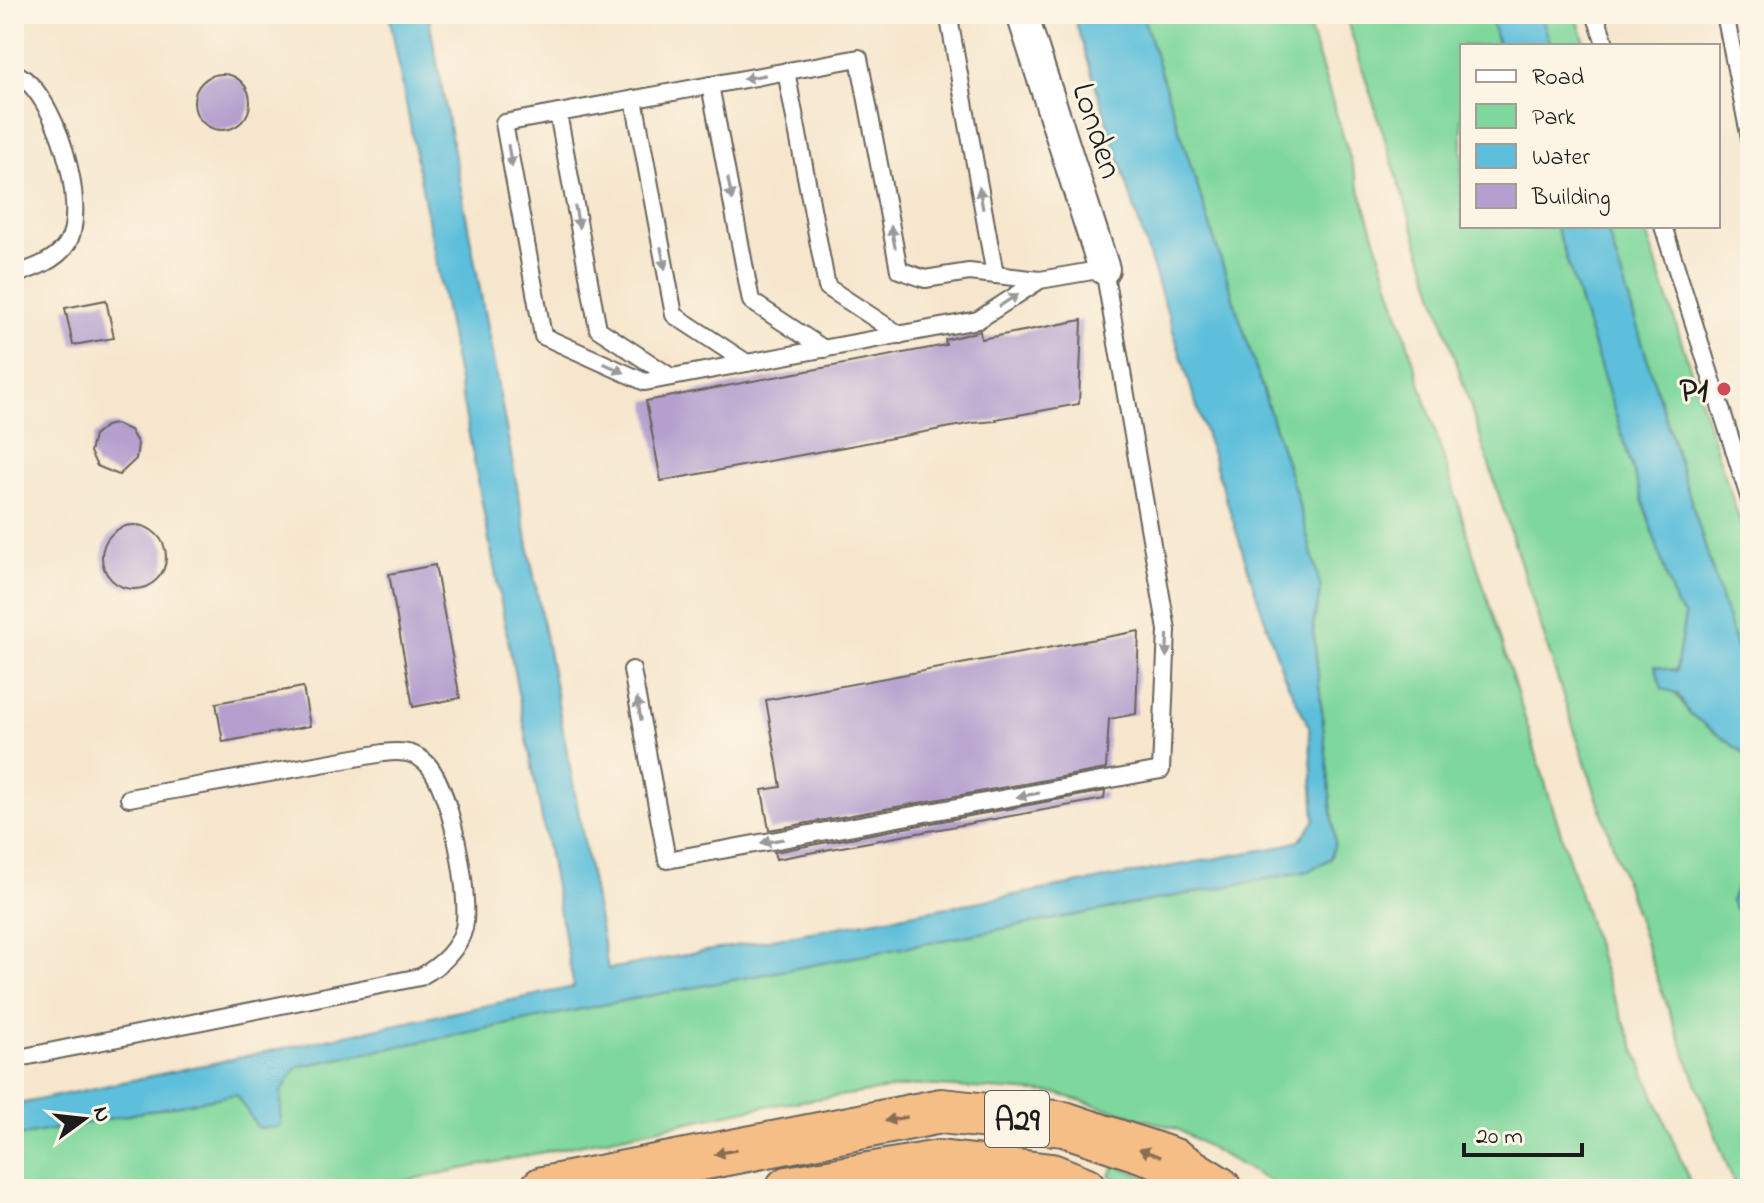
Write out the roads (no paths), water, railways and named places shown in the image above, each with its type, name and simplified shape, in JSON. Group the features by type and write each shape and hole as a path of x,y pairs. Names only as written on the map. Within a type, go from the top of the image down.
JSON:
{"highway":[{"name":"A29","path":"543,1189 941,1111 1064,1124 1174,1161 1219,1189"},
{"name":"A29","path":"788,1189 939,1163 1051,1176 1084,1189"}],"street":[{"name":"Londen","path":"1022,14 1104,269"}],"lane":[{"path":"954,14 950,24 995,275"},
{"path":"1595,14 1605,44"},
{"path":"1725,14 1750,139"},
{"path":"632,670 667,860 1161,770 1167,630 1104,269 1040,280 969,272 925,279 899,270 859,58 504,123 543,336 645,382 978,320 1040,280"},
{"path":"786,71 827,287 900,335"},
{"path":"14,73 33,86 53,117 71,182 74,222 65,248 41,264 14,275"},
{"path":"710,85 751,301 824,349"},
{"path":"634,99 674,315 747,363"},
{"path":"558,113 598,329 671,377"},
{"path":"1664,228 1750,500"},
{"path":"14,1059 420,977 447,959 464,928 462,874 448,805 437,777 427,763 414,755 398,751 383,753 129,798"}],"water":[{"path":"389,14 428,14 608,969 1278,847 1299,841 1315,820 1309,726 1284,676 1257,597 1073,14 1142,14 1297,497 1321,589 1313,625 1335,843 1330,859 1308,871 617,1002 297,1067 281,1092 281,1127 258,1128 236,1094 14,1137 14,1105 574,987"},
{"path":"1489,14 1541,14 1550,44 1498,44"},
{"path":"1557,228 1607,228 1739,656 1750,667 1750,758 1689,713 1677,693 1662,689 1655,666 1676,671 1685,615 1676,606"},
{"path":"1750,856 1750,915 1741,918 1731,901"}],"place":[{"name":"P1","path":"1724,389"}]}
